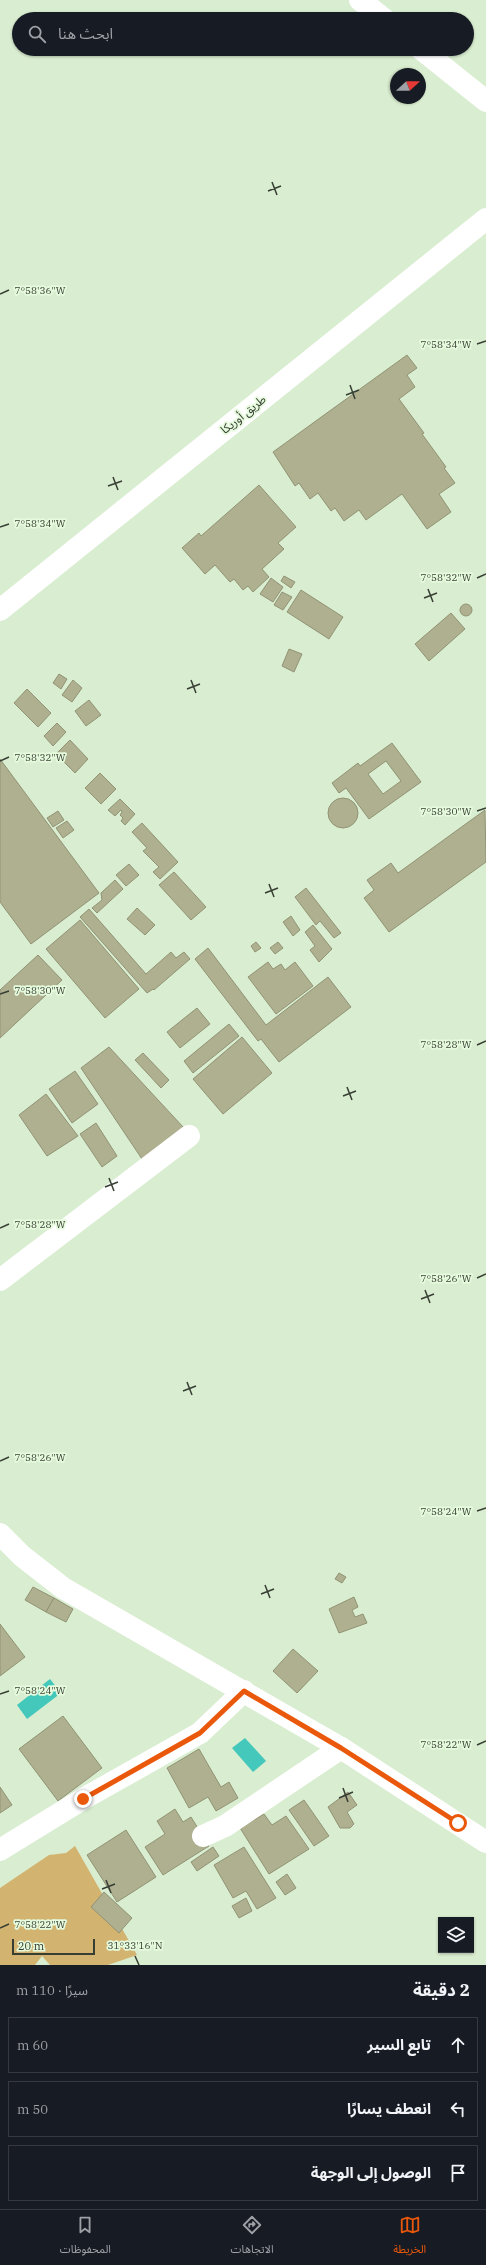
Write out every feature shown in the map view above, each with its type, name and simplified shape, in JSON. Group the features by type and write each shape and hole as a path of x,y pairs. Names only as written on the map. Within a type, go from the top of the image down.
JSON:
{"street":[{"path":"360,0 375,12"},
{"path":"430,56 486,101"},
{"name":"طريق أوريكا","path":"0,610 486,219"},
{"path":"0,1280 189,1136"},
{"path":"0,1534 22,1556 63,1588 341,1748 486,1842"},
{"path":"0,1850 83,1799 200,1733 244,1691"},
{"path":"203,1836 225,1826 341,1748"}],"shaded area":[{"path":"75,1846 137,1955 108,1965 50,1965 42,1956 35,1965 0,1965 0,1888 49,1855 66,1853"}],"water":[{"path":"50,1679 61,1693 27,1719 17,1705"},
{"path":"245,1738 266,1761 253,1772 232,1748"}],"building":[{"path":"407,355 417,368 407,375 415,387 399,399 424,433 422,434 446,467 444,468 455,483 439,494 451,512 427,529 402,494 366,520 359,510 344,521 335,508 331,511 318,493 310,499 299,483 295,486 273,452"},
{"path":"259,485 296,527 278,543 284,549 262,569 269,577 253,592 248,586 243,590 234,579 230,582 215,565 205,574 182,548 199,533 201,536"},
{"path":"284,576 295,582 291,588 281,581"},
{"path":"271,578 283,587 273,602 260,594"},
{"path":"301,590 343,617 329,639 287,612"},
{"path":"282,592 292,597 283,610 274,605"},
{"path":"464,604 468,604 472,610 468,616 464,616 460,612 460,608"},
{"path":"451,613 465,629 429,661 415,644"},
{"path":"289,649 302,654 294,672 282,666"},
{"path":"59,674 67,679 61,689 53,683"},
{"path":"73,680 82,688 72,702 62,695"},
{"path":"27,689 51,713 38,727 14,703"},
{"path":"89,700 101,715 86,726 75,711"},
{"path":"57,723 66,732 53,746 44,736"},
{"path":"70,740 88,759 75,773 56,754"},
{"path":"392,743 421,782 369,819 346,788 339,793 332,783 358,763 360,766","holes":["386,761 401,781 383,794 368,774"]},
{"path":"0,759 99,893 31,944 0,902"},
{"path":"100,773 116,789 101,804 85,788"},
{"path":"343,798 354,802 358,813 354,824 343,828 332,824 328,813 332,802"},
{"path":"120,799 135,814 125,825 121,821 123,818 120,815 122,812 121,810 115,816 108,810"},
{"path":"485,810 486,862 389,932 364,898 374,890 367,880 391,863 398,873"},
{"path":"58,811 64,820 53,827 47,818"},
{"path":"67,821 74,830 63,838 56,828"},
{"path":"142,823 178,862 160,879 153,872 159,867 143,851 147,848 132,832"},
{"path":"129,864 139,875 126,886 116,875"},
{"path":"174,872 206,907 191,920 159,885"},
{"path":"115,880 123,889 97,913 92,908 102,900 101,893"},
{"path":"306,888 341,933 334,938 320,921 316,925 295,897"},
{"path":"137,908 155,925 145,935 127,919"},
{"path":"89,909 146,974 171,952 176,958 184,952 190,959 154,990 153,989 147,993 80,917"},
{"path":"291,916 300,930 293,936 283,922"},
{"path":"80,920 139,989 105,1018 46,949"},
{"path":"313,925 332,949 319,962 310,950 315,946 305,932"},
{"path":"256,942 261,948 255,952 251,946"},
{"path":"278,942 283,948 275,954 270,948"},
{"path":"208,948 266,1025 328,977 351,1007 279,1062 261,1039 258,1041 195,959"},
{"path":"38,955 62,980 0,1038 0,990"},
{"path":"268,962 273,969 281,964 285,970 295,962 313,986 276,1014 248,977"},
{"path":"197,1008 210,1024 180,1048 167,1032"},
{"path":"229,1024 239,1036 193,1073 184,1061"},
{"path":"242,1037 272,1073 223,1114 193,1079"},
{"path":"109,1047 184,1128 144,1162 81,1068"},
{"path":"143,1053 169,1080 161,1088 135,1060"},
{"path":"75,1071 98,1104 72,1123 49,1089"},
{"path":"46,1094 78,1136 47,1156 19,1115"},
{"path":"96,1123 117,1156 102,1167 80,1134"},
{"path":"339,1573 346,1577 342,1583 335,1579"},
{"path":"33,1587 54,1598 46,1612 25,1600"},
{"path":"354,1597 358,1607 352,1610 355,1617 363,1614 367,1623 339,1633 329,1609"},
{"path":"54,1598 73,1609 66,1622 46,1612"},
{"path":"0,1624 25,1657 0,1676"},
{"path":"293,1649 318,1671 297,1693 273,1671"},
{"path":"63,1716 102,1768 58,1801 19,1749"},
{"path":"199,1749 221,1787 229,1782 238,1798 216,1811 208,1797 189,1808 167,1768"},
{"path":"0,1787 12,1805 0,1813"},
{"path":"348,1792 357,1805 347,1812 354,1824 350,1828 340,1828 328,1807"},
{"path":"304,1800 329,1836 314,1846 289,1810"},
{"path":"175,1809 183,1822 191,1817 209,1846 163,1875 145,1847 165,1834 157,1821"},
{"path":"264,1814 272,1825 286,1816 309,1849 269,1874 240,1828"},
{"path":"126,1830 156,1877 117,1902 87,1855"},
{"path":"213,1847 219,1856 197,1871 191,1862"},
{"path":"244,1847 276,1898 257,1909 246,1891 233,1898 214,1865"},
{"path":"287,1874 296,1888 285,1895 276,1882"},
{"path":"104,1892 132,1918 119,1933 91,1907"},
{"path":"246,1898 252,1911 239,1918 232,1906"}],"route":[{"path":"83,1799 200,1733 244,1691 341,1748 458,1823"}]}
